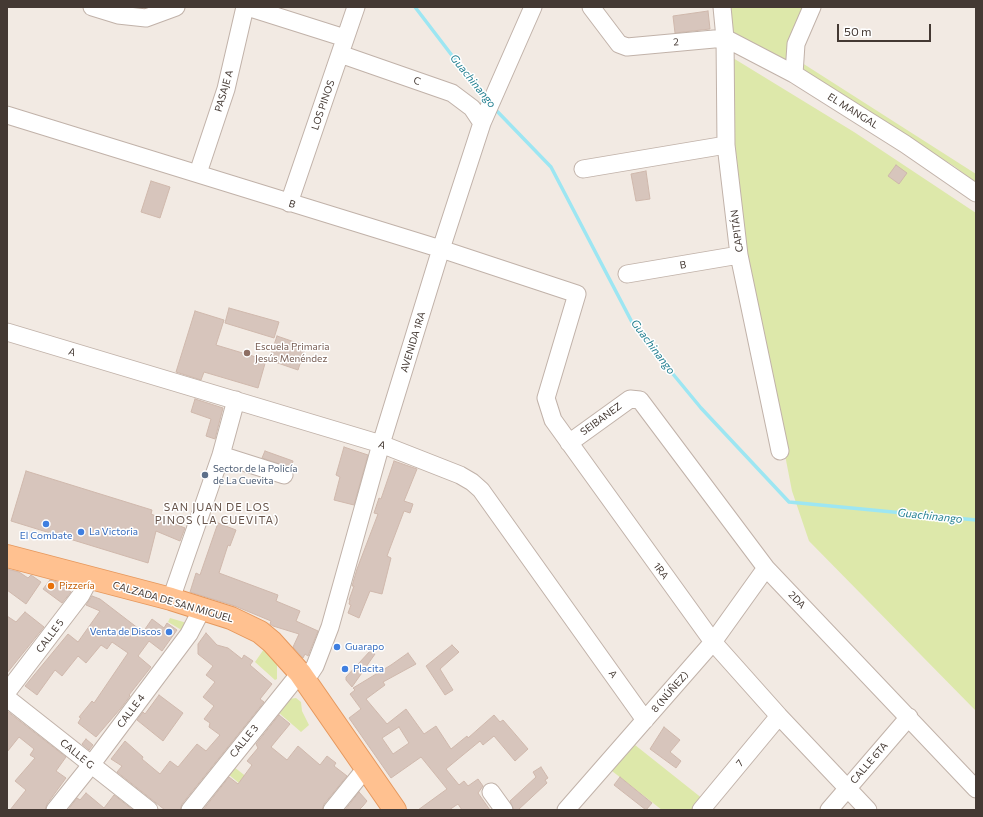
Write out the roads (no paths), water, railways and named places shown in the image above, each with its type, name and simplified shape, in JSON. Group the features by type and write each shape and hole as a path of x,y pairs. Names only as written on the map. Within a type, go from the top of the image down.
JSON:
{"main road":[{"name":"CALZADA DE SAN MIGUEL","path":"7,556 171,599 231,618 260,632 272,642 302,677 395,810"}],"street":[{"path":"92,7 118,15 146,18 176,7"},
{"name":"C","path":"246,7 343,46 452,93 484,118"},
{"name":"PASAJE A","path":"198,173 226,89 246,7"},
{"name":"LOS PINOS","path":"289,203 356,7"},
{"name":"AVENIDA 1RA","path":"302,677 315,666 330,627 381,444 441,249 484,118 533,7"},
{"name":"2","path":"591,7 619,44 627,47 725,38"},
{"name":"CAPITÁN","path":"722,7 725,38 726,145 740,255 780,451"},
{"path":"794,74 796,44 812,7"},
{"name":"EL MANGAL","path":"725,38 794,74 905,144 976,193"},
{"name":"B","path":"7,115 441,249 576,294"},
{"path":"583,169 726,145"},
{"name":"B","path":"627,274 740,255"},
{"name":"1RA","path":"576,294 546,398 553,420 568,443 713,642 778,716 868,810"},
{"name":"A","path":"7,332 381,444 460,475 472,482 481,490 645,720"},
{"name":"SEIBANEZ","path":"568,443 630,399 635,398"},
{"name":"2DA","path":"635,398 640,400 766,568 976,789"},
{"path":"171,599 221,455 236,400"},
{"path":"221,455 284,475"},
{"name":"8 (NÚÑEZ)","path":"566,810 713,642 766,568"},
{"name":"CALLE 5","path":"7,692 81,595 90,578"},
{"name":"CALLE 4","path":"55,810 91,765 189,634 202,609"},
{"name":"CALLE 3","path":"190,810 302,677"},
{"name":"CALLE G","path":"7,698 148,810"},
{"name":"7","path":"701,810 778,716"},
{"name":"CALLE 6TA","path":"829,810 909,717"},
{"path":"332,810 366,768"},
{"path":"491,792 504,810"}],"waterway":[{"name":"Guachinango","path":"415,7 486,100"},
{"name":"Guachinango","path":"493,107 551,167 635,328 701,408 789,502 976,520"}],"place":[{"name":"Escuela Primaria Jesús Menéndez","path":"247,353"},
{"name":"Sector de la Policía de La Cuevita","path":"205,475"},
{"name":"El Combate","path":"46,524"},
{"name":"La Victoria","path":"81,532"},
{"name":"Pizzería","path":"51,586"},
{"name":"Venta de Discos","path":"169,632"},
{"name":"Guarapo","path":"337,647"},
{"name":"Placita","path":"345,669"}],"district":[{"name":"SAN JUAN DE LOS PINOS (LA CUEVITA)","path":"217,513"}]}
